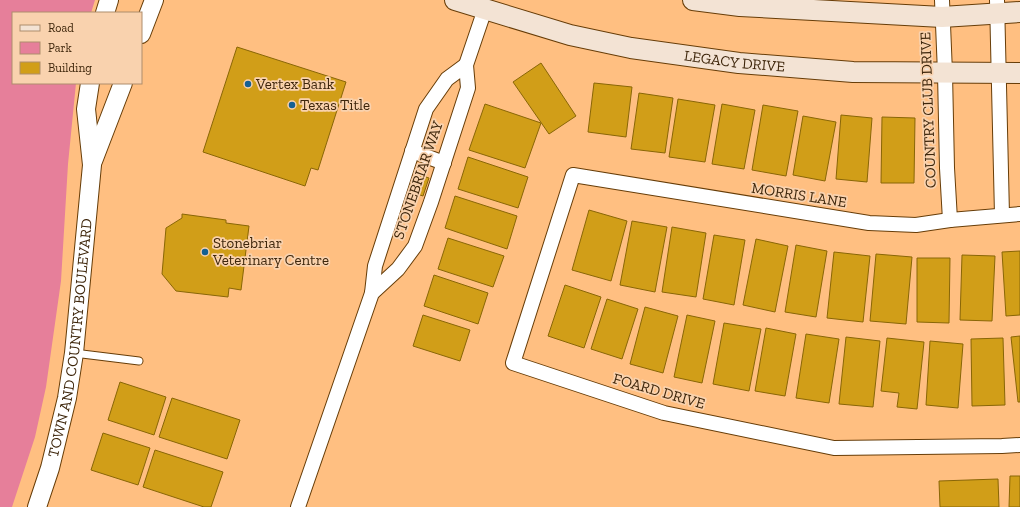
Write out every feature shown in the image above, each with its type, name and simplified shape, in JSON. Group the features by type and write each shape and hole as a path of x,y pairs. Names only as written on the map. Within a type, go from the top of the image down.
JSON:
{"main road":[{"name":"LEGACY DRIVE","path":"455,0 487,5 570,35 631,48 739,63 853,72 945,74 1020,73"},
{"path":"694,0 740,6 762,4 942,9 998,7 1020,12"}],"street":[{"path":"105,12 109,0"},
{"path":"142,31 154,0"},
{"name":"STONEBRIAR WAY","path":"298,507 372,293 398,269 415,246 468,88 466,65 487,5"},
{"path":"998,7 1002,215"},
{"name":"COUNTRY CLUB DRIVE","path":"942,9 945,74 946,168 950,220"},
{"path":"372,293 375,266 426,109 447,79 466,65"},
{"name":"TOWN AND COUNTRY BOULEVARD","path":"36,507 50,468 67,398 74,353 92,166 86,109 90,84"},
{"name":"TOWN AND COUNTRY BOULEVARD","path":"92,166 123,84"},
{"path":"412,151 444,163"},
{"name":"MORRIS LANE","path":"573,175 869,223 916,225 950,220 1020,214"},
{"name":"FOARD DRIVE","path":"573,175 513,363 664,413 834,448 1020,445"}],"lane":[{"path":"74,353 138,360"}],"green space":[{"path":"0,0 95,0 91,12 12,12 12,84 76,84 68,164 61,281 46,387 35,437 12,507 0,507"}],"building":[{"path":"237,47 346,82 318,170 311,168 305,186 203,152"},
{"path":"541,63 576,116 549,134 513,82"},
{"path":"594,83 632,87 626,137 588,132"},
{"path":"639,93 673,98 665,153 631,149"},
{"path":"678,99 715,105 705,162 669,157"},
{"path":"485,104 541,123 525,168 469,150"},
{"path":"722,104 755,110 744,169 712,164"},
{"path":"763,105 798,111 786,176 752,170"},
{"path":"841,115 872,118 867,182 836,179"},
{"path":"803,116 836,122 825,181 793,175"},
{"path":"882,117 915,118 914,183 881,183"},
{"path":"468,157 528,177 518,208 458,189"},
{"path":"417,174 429,178 423,196 411,192 413,188 410,187 413,178 416,179"},
{"path":"455,196 517,216 507,249 445,228"},
{"path":"589,210 627,221 611,281 572,270"},
{"name":"Stonebriar Veterinary Centre","path":"182,214 226,220 226,223 249,226 241,290 229,288 228,297 176,291 162,274 166,228 182,218"},
{"path":"632,221 667,227 655,292 620,285"},
{"path":"672,227 706,233 696,297 662,292"},
{"path":"714,235 745,240 734,305 703,299"},
{"path":"448,238 504,256 493,287 438,269"},
{"path":"756,239 788,246 775,312 743,305"},
{"path":"796,245 827,251 816,317 785,312"},
{"path":"1020,251 1020,315 1006,316 1002,252"},
{"path":"834,252 870,256 863,322 827,318"},
{"path":"876,254 912,257 906,324 870,321"},
{"path":"962,255 995,256 992,321 960,320"},
{"path":"917,258 950,258 949,323 917,322"},
{"path":"434,275 488,293 478,324 424,306"},
{"path":"565,285 601,297 584,348 548,336"},
{"path":"607,299 638,309 622,359 591,349"},
{"path":"645,307 678,316 663,373 630,364"},
{"path":"423,315 470,330 460,361 413,346"},
{"path":"687,315 715,321 702,383 674,377"},
{"path":"724,323 761,329 749,391 713,384"},
{"path":"766,328 796,334 785,396 755,391"},
{"path":"806,334 839,339 829,403 796,398"},
{"path":"1020,336 1020,402 1018,402 1011,337"},
{"path":"846,337 880,341 873,407 839,404"},
{"path":"887,338 924,342 917,409 897,407 899,393 881,391"},
{"path":"1003,338 1005,405 972,406 971,339"},
{"path":"930,341 963,344 958,408 926,405"},
{"path":"120,382 166,397 154,435 108,420"},
{"path":"172,398 240,420 227,459 159,437"},
{"path":"103,433 150,448 138,485 91,470"},
{"path":"155,450 223,472 211,507 204,507 143,487"},
{"path":"1010,476 1020,476 1020,507 1009,507"},
{"path":"998,479 999,507 940,507 939,481"}],"place":[{"name":"Vertex Bank","path":"248,84"},
{"name":"Texas Title","path":"292,105"},
{"name":"Stonebriar Veterinary Centre","path":"205,252"}]}
